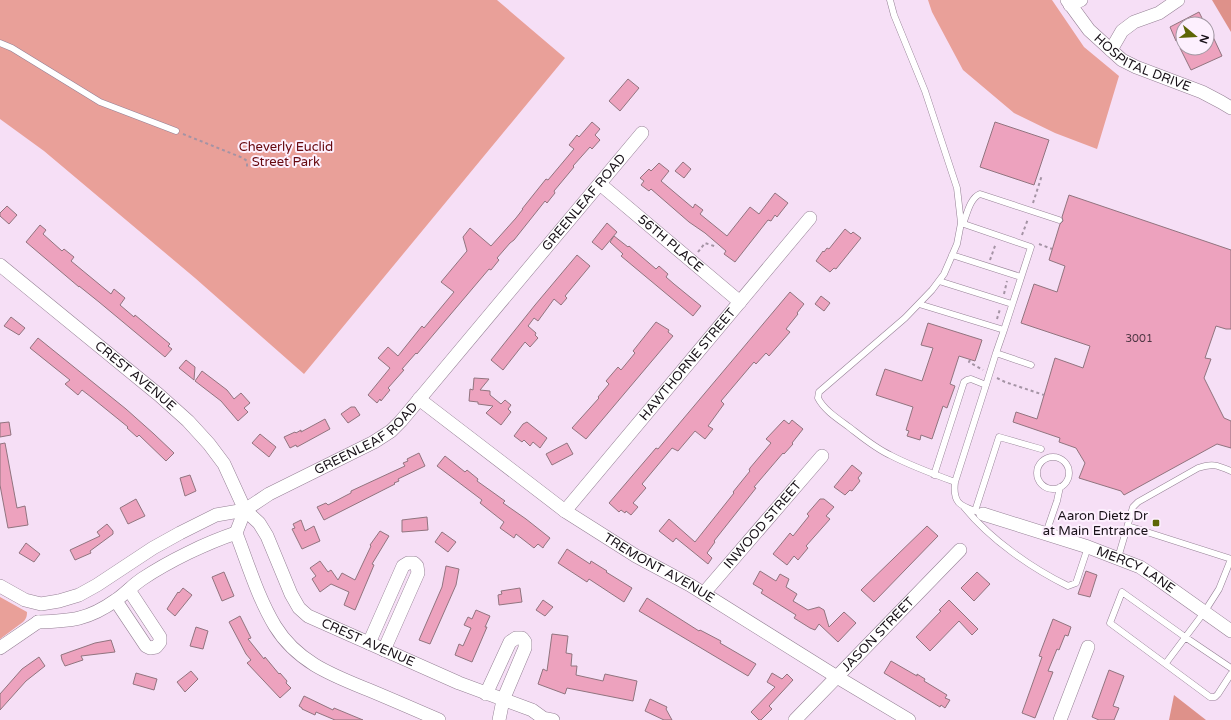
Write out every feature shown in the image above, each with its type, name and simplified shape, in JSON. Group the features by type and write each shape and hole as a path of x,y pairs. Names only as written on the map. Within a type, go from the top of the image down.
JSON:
{"street":[{"path":"1111,50 1122,31 1128,26 1134,22 1159,13 1178,0"},
{"name":"HOSPITAL DRIVE","path":"1073,2 1089,30 1122,60 1136,67 1202,92 1231,108"},
{"name":"GREENLEAF ROAD","path":"0,586 25,600 41,604 59,601 79,595 97,585 153,548 180,533 216,515 245,510 269,494 374,442 391,431 642,133"},
{"name":"56TH PLACE","path":"600,184 740,302"},
{"name":"HAWTHORNE STREET","path":"565,511 810,218"},
{"name":"CREST AVENUE","path":"0,265 159,395 188,421 209,444 224,464 245,510 260,523 291,594 299,608 308,616 318,622 459,683 532,710 546,719"},
{"name":"TREMONT AVENUE","path":"419,399 565,511 636,556 704,593 837,677 909,720"},
{"name":"INWOOD STREET","path":"704,593 822,456"},
{"path":"245,510 236,533 265,607 276,627 303,657 325,672 440,720"},
{"name":"MERCY LANE","path":"979,512 1088,547 1145,570 1205,611 1231,631"},
{"path":"0,648 38,622 67,621 82,618 95,613 162,567 222,538 236,533"},
{"name":"JASON STREET","path":"795,720 960,550"},
{"path":"369,643 403,566 408,563 414,563 417,566 418,573 384,650"},
{"path":"116,600 146,646 150,648 156,647 160,642 160,637 129,590"},
{"path":"38,622 41,604"},
{"path":"486,694 510,642 516,638 522,638 525,642 525,648 503,700 499,720"},
{"path":"1060,720 1088,647"}],"lane":[{"path":"890,0 894,15 925,91 959,194 962,224"},
{"path":"0,43 35,62 100,102 176,131"},
{"path":"955,482 934,475 889,455 869,442 828,411 818,398 819,392 905,318 939,281 944,274 957,244 962,224 972,201 976,196 980,194 1059,220"},
{"path":"962,224 1031,247 955,482 954,493 956,501 963,506 980,525 1025,561 1068,586 1076,583 1088,547"},
{"path":"952,255 1021,278"},
{"path":"939,281 1012,304"},
{"path":"919,304 1004,330"},
{"path":"996,354 1031,365"},
{"path":"934,475 964,382 971,379 986,384"},
{"path":"963,506 979,512 999,437 1041,449"},
{"path":"1046,533 1057,501 1060,487 1066,482 1068,471 1067,466 1063,461 1056,458 1045,459 1037,471 1040,482 1049,488 1055,489 1060,487"},
{"path":"1118,558 1133,507 1138,502 1198,468 1208,465 1217,465 1231,471"},
{"path":"1128,526 1231,559 1218,589 1205,611 1166,663"},
{"path":"1231,668 1122,592 1110,623 1210,697 1215,697 1218,694 1231,674"}],"path":[{"path":"176,131 243,158 247,161 247,167"},
{"path":"987,267 998,236"},
{"path":"698,252 705,243 717,247"},
{"path":"1038,243 1052,249"},
{"path":"995,327 1008,281 1000,279"},
{"path":"970,360 969,362 1005,382 1044,394"}],"green space":[{"name":"Cheverly Euclid Street Park","path":"0,0 497,0 565,58 304,374 195,278 44,151 0,119"},
{"path":"928,0 1052,0 1084,47 1119,76 1097,149 1055,133 1014,113 963,70 932,12"},
{"path":"0,597 27,612 26,618 23,622 0,639"}],"shaded area":[{"path":"1212,0 1231,0 1231,32"},
{"path":"1174,695 1206,720 1169,720"}],"building":[{"path":"1199,12 1201,16 1191,16"},
{"path":"1175,24 1175,39 1170,27"},
{"path":"1215,41 1222,56 1191,70 1184,56 1215,56"},
{"path":"628,79 639,88 620,111 609,101"},
{"path":"592,122 600,129 595,135 600,140 592,149 590,147 573,166 574,167 554,191 555,193 547,203 545,201 514,240 497,258 499,260 491,270 489,269 417,354 416,353 402,369 404,370 388,388 390,390 381,401 380,399 377,403 368,395 390,368 378,358 388,347 398,356 422,326 424,328 454,292 441,282 467,251 463,237 470,228 491,246 516,218 546,179 548,180 574,149 569,145 577,135 579,137"},
{"path":"995,122 1049,140 1034,185 980,167"},
{"path":"683,162 691,169 684,178 675,171"},
{"path":"659,163 669,171 661,181 693,208 695,204 703,210 700,214 727,236 750,207 759,214 775,193 788,203 777,217 775,215 771,221 768,220 735,262 724,254 726,251 705,233 689,222 651,189 649,191 641,185 644,181 640,178 649,169 651,171"},
{"path":"1069,195 1231,250 1231,329 1216,326 1205,358 1211,359 1204,378 1224,418 1231,421 1231,448 1217,444 1124,495 1121,491 1079,478 1085,463 1076,448 1059,442 1060,438 1013,422 1016,412 1037,419 1055,358 1083,368 1090,346 1021,323 1034,284 1057,292 1065,266 1049,260 1060,224 1063,221 1062,217"},
{"path":"7,206 17,215 9,224 0,216 0,213"},
{"path":"607,223 617,232 602,250 592,242"},
{"path":"40,225 46,230 43,234 62,251 64,249 74,257 71,261 111,294 114,289 125,298 120,305 134,317 135,315 170,344 168,346 172,349 165,357 26,242"},
{"path":"845,229 851,234 853,232 861,238 836,269 834,268 830,272 816,261 823,251 824,252 827,248 829,249"},
{"path":"614,236 628,247 629,246 656,269 659,266 668,274 666,277 701,306 693,316 621,256 623,254 610,242"},
{"path":"577,255 590,266 565,296 567,298 561,305 554,299 538,321 534,318 528,326 536,333 535,335 538,338 530,347 525,342 503,370 491,360"},
{"path":"790,292 804,304 786,329 790,332 769,356 766,353 756,364 754,362 721,401 724,404 708,426 713,429 705,439 695,431 678,451 672,448 642,484 646,488 633,503 638,507 631,515 626,511 625,513 621,510 619,512 609,503 656,448 658,449"},
{"path":"821,296 830,303 824,311 815,304"},
{"path":"11,317 25,328 19,335 4,326"},
{"path":"656,322 669,330 668,332 673,336 586,439 572,428 599,398 598,397 609,384 606,381 618,367 621,370 635,353 633,351"},
{"path":"928,323 982,340 975,361 959,356 950,384 955,386 947,408 943,406 932,439 921,435 920,440 907,436 909,431 906,430 913,407 876,395 885,369 922,381 933,348 921,345"},
{"path":"38,338 126,409 174,453 166,461 139,435 137,437 127,428 128,427 82,390 78,395 65,384 70,380 30,348"},
{"path":"186,360 195,367 194,380 179,368"},
{"path":"202,371 227,390 234,399 241,393 250,403 244,408 248,412 238,421 221,401 195,381"},
{"path":"474,378 489,379 480,390 490,391 490,395 501,404 505,400 511,405 508,409 511,412 501,425 486,413 493,406 469,401 470,389 473,390"},
{"path":"351,407 355,407 360,415 348,423 341,414"},
{"path":"325,419 330,429 297,447 296,445 290,448 284,437 301,430 301,432"},
{"path":"784,420 789,424 792,420 803,429 792,443 793,444 784,454 783,453 754,487 756,488 714,541 715,542 707,553 712,558 708,564 676,538 673,542 659,531 669,519 695,542 734,493 733,492 750,471 750,468 771,443 766,439"},
{"path":"9,422 11,435 0,437 0,423"},
{"path":"527,422 547,438 540,448 533,442 530,446 524,440 522,442 514,436 523,424"},
{"path":"260,434 276,447 269,457 252,443"},
{"path":"5,443 17,508 25,506 28,525 8,528 0,485 0,444"},
{"path":"567,443 573,454 552,465 546,454"},
{"path":"419,453 425,466 398,479 399,481 394,483 395,484 324,520 317,507 326,503 328,505 351,493 351,491 405,466 403,463 408,461 407,459"},
{"path":"445,456 465,472 467,470 478,479 477,481 505,501 503,503 550,538 543,548 538,544 534,548 516,534 514,538 500,528 504,522 480,503 482,500 437,466"},
{"path":"852,465 862,473 858,478 860,481 852,491 850,490 845,495 834,487"},
{"path":"190,475 196,491 185,496 180,478"},
{"path":"136,499 145,516 128,524 120,508"},
{"path":"820,499 824,499 834,507 826,516 830,519 806,546 808,548 798,560 794,556 787,565 773,554 790,533 793,536 809,516 807,514"},
{"path":"427,517 428,530 402,532 402,520"},
{"path":"301,520 305,531 314,526 320,541 302,549 292,529 295,528 293,524"},
{"path":"107,524 113,531 113,534 90,551 91,553 75,560 70,550 100,536 97,532"},
{"path":"927,526 938,536 874,602 861,590"},
{"path":"380,531 389,536 372,564 374,565 355,610 344,605 349,592 331,584 320,592 312,579 316,576 310,568 320,561 328,572 331,570 338,580 342,573 355,580 371,546 370,545"},
{"path":"442,532 456,542 448,552 435,542"},
{"path":"26,543 40,554 34,562 19,553"},
{"path":"567,549 590,564 591,561 632,588 624,602 589,579 587,582 558,563"},
{"path":"446,566 459,569 456,585 430,644 419,640 442,587"},
{"path":"760,571 776,581 780,574 789,579 786,587 797,594 793,601 808,610 819,607 824,610 829,627 844,612 856,623 838,642 819,624 815,630 810,628 794,618 796,615 761,593 763,590 753,584"},
{"path":"1086,571 1097,575 1090,597 1078,594"},
{"path":"224,572 234,596 222,601 212,577"},
{"path":"977,572 990,584 974,601 961,588"},
{"path":"183,588 192,595 175,616 167,609 178,592 179,593"},
{"path":"520,588 522,602 499,605 498,595 502,594 501,591"},
{"path":"647,598 699,631 700,630 721,641 720,643 756,664 748,676 639,611"},
{"path":"543,600 553,607 545,616 536,610"},
{"path":"949,600 978,629 972,635 959,621 930,651 916,637 941,611 939,610"},
{"path":"476,610 490,616 485,627 487,627 472,662 455,655 459,644 463,646 471,628 464,625 468,617 472,619"},
{"path":"240,616 251,638 248,639 264,659 265,657 279,674 280,673 291,688 280,698 247,663 251,660 246,654 229,622"},
{"path":"1053,619 1071,627 1068,636 1065,635 1059,650 1057,649 1048,671 1053,672 1035,718 1022,713 1042,657 1039,656"},
{"path":"196,627 208,631 203,649 190,646"},
{"path":"552,634 568,636 566,653 572,654 571,666 577,666 576,675 603,681 605,674 637,681 633,701 567,688 565,694 538,684 543,669 547,671"},
{"path":"111,640 115,652 81,656 83,660 65,666 62,660 61,655 95,643"},
{"path":"39,657 45,666 26,681 0,710 0,694 22,669"},
{"path":"891,661 917,676 917,674 925,679 924,681 947,695 945,698 950,700 945,708 941,705 940,707 884,673"},
{"path":"1109,670 1124,676 1113,706 1119,708 1114,720 1099,720 1092,717"},
{"path":"191,671 198,679 185,692 177,682"},
{"path":"136,673 157,679 154,690 133,684"},
{"path":"772,673 782,679 787,674 793,680 769,706 772,709 761,720 759,720 751,712 775,687 767,682"},
{"path":"304,696 333,710 334,708 363,720 335,720 316,712 315,715 299,706"},
{"path":"650,699 667,707 666,709 672,720 664,720 645,711"}],"place":[{"name":"Aaron Dietz Dr at Main Entrance","path":"1156,523"}]}
